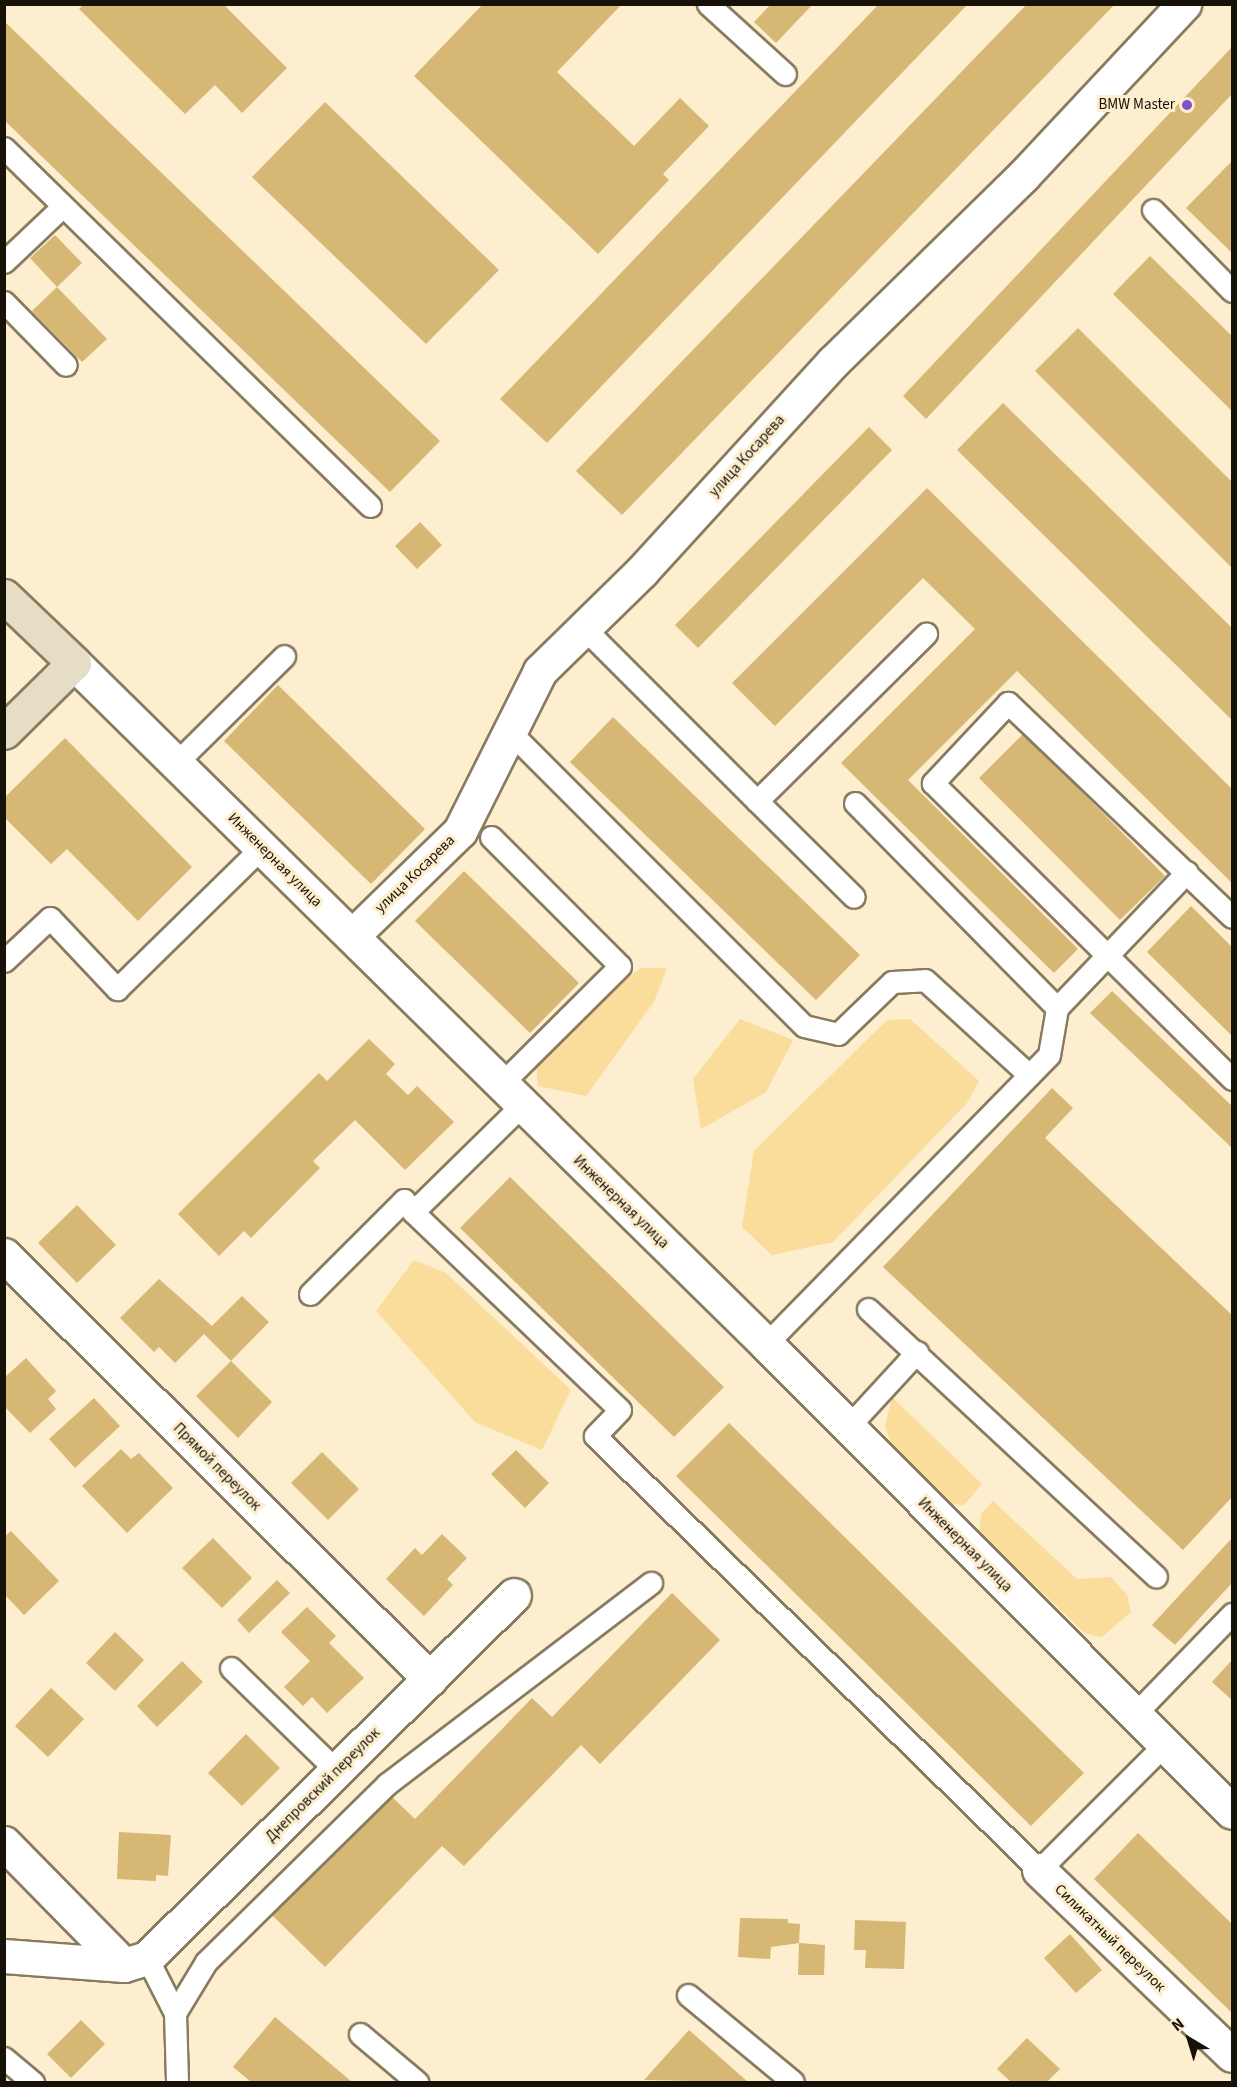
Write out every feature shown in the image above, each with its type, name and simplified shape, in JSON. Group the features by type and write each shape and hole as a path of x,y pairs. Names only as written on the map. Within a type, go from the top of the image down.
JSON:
{"street":[{"name":"улица Косарева","path":"352,936 460,831 540,670 585,628 833,362 1023,176 1184,4"},
{"name":"Инженерная улица","path":"4,596 263,846 511,1095 766,1344 1233,1812"},
{"path":"4,732 74,663"},
{"name":"Прямой переулок","path":"4,1255 430,1679"},
{"name":"Днепровский переулок","path":"136,1961 337,1771 514,1595"},
{"path":"4,1843 136,1961"},
{"name":"Силикатный переулок","path":"1039,1870 1233,2055"},
{"path":"4,1956 136,1961"}],"lane":[{"path":"708,4 784,74"},
{"path":"4,148 370,506"},
{"path":"4,262 63,206"},
{"path":"1153,210 1233,291"},
{"path":"4,302 66,365"},
{"path":"585,628 854,897"},
{"path":"757,801 926,634"},
{"path":"176,763 284,656"},
{"path":"1233,917 1008,703 933,783 1106,957 1233,1079"},
{"path":"509,731 804,1026 838,1034 892,982 925,980 1029,1075"},
{"path":"855,802 1057,1008"},
{"path":"413,1212 620,966 491,837"},
{"path":"4,961 50,918 117,989 263,846"},
{"path":"766,1344 1049,1054 1057,1008 1187,872"},
{"path":"310,1293 404,1200 413,1212 620,1410 595,1436 1039,1870 1164,1745"},
{"path":"868,1309 917,1352 1156,1577"},
{"path":"848,1427 917,1352"},
{"path":"177,2082 175,2013 206,1962 387,1784 651,1583"},
{"path":"1134,1715 1233,1614"},
{"path":"231,1668 337,1771"},
{"path":"136,1961 175,2013"},
{"path":"688,1995 793,2082"},
{"path":"360,2034 417,2082"},
{"path":"4,2058 33,2082"}],"shaded area":[{"path":"641,968 667,968 654,1002 586,1096 538,1086 534,1044"},
{"path":"740,1019 793,1040 766,1092 701,1129 693,1079"},
{"path":"910,1019 979,1081 967,1103 833,1242 772,1255 742,1227 754,1151 887,1020"},
{"path":"414,1260 446,1273 571,1390 542,1450 475,1422 376,1311"},
{"path":"892,1397 982,1484 964,1505 953,1504 891,1444 885,1426"},
{"path":"993,1501 1077,1579 1111,1577 1127,1595 1131,1612 1102,1637 1084,1633 979,1531 981,1514"}],"building":[{"path":"84,4 223,4 287,68 242,113 215,85 185,114 79,9"},
{"path":"483,4 622,4 557,72 634,146 680,98 709,126 663,174 669,180 598,254 414,76"},
{"path":"771,4 813,4 776,43 754,22"},
{"path":"879,4 968,4 547,443 500,399"},
{"path":"1027,4 1115,4 622,515 576,471"},
{"path":"4,21 440,441 390,492 4,120"},
{"path":"1232,47 1232,94 926,419 903,396"},
{"path":"325,102 499,270 426,344 252,177"},
{"path":"1232,163 1232,253 1186,208"},
{"path":"55,235 82,263 57,287 30,258"},
{"path":"1150,256 1232,336 1232,411 1113,294"},
{"path":"57,287 107,339 82,362 32,311"},
{"path":"1078,328 1232,482 1232,568 1035,371"},
{"path":"1003,403 1232,628 1232,720 957,450"},
{"path":"869,427 892,450 698,648 675,625"},
{"path":"927,488 1232,789 1232,883 1017,671 908,780 1078,949 1054,973 841,763 975,629 923,578 775,726 732,683"},
{"path":"420,522 442,545 417,569 395,546"},
{"path":"278,685 425,829 371,884 224,741"},
{"path":"613,717 860,955 816,1000 570,762"},
{"path":"1024,733 1165,876 1120,920 979,778"},
{"path":"65,738 192,867 138,921 67,849 51,864 4,817 4,798"},
{"path":"464,871 579,983 530,1033 415,921"},
{"path":"1191,906 1232,947 1232,1036 1147,952"},
{"path":"1112,991 1232,1106 1232,1148 1090,1013"},
{"path":"369,1039 395,1064 386,1074 408,1095 417,1086 454,1122 405,1170 355,1120 313,1161 320,1168 251,1238 244,1231 219,1256 178,1214 319,1073 327,1081"},
{"path":"1052,1088 1073,1108 1045,1138 1232,1315 1232,1497 1183,1550 883,1267"},
{"path":"510,1177 724,1387 674,1437 460,1228"},
{"path":"77,1205 116,1245 77,1283 38,1243"},
{"path":"159,1279 212,1326 242,1296 269,1322 231,1361 204,1334 175,1363 159,1347 154,1352 120,1318"},
{"path":"26,1358 56,1391 48,1399 56,1409 30,1433 4,1406 4,1378"},
{"path":"231,1361 272,1402 238,1438 196,1396"},
{"path":"94,1398 120,1426 75,1468 49,1439"},
{"path":"729,1423 1084,1773 1031,1826 676,1476"},
{"path":"121,1449 131,1459 139,1453 173,1488 127,1533 82,1486"},
{"path":"516,1450 549,1483 525,1508 491,1474"},
{"path":"322,1452 359,1489 328,1520 291,1483"},
{"path":"11,1531 59,1581 24,1615 4,1594 4,1537"},
{"path":"442,1534 467,1558 447,1579 453,1585 424,1616 386,1579 415,1548 422,1555"},
{"path":"213,1538 252,1578 222,1608 182,1568"},
{"path":"1232,1538 1232,1583 1175,1645 1152,1625"},
{"path":"277,1580 290,1593 249,1633 237,1620"},
{"path":"672,1593 720,1640 600,1764 581,1745 464,1866 442,1846 325,1967 272,1915 389,1794 415,1819 532,1698 552,1717"},
{"path":"307,1607 336,1636 329,1643 364,1678 327,1713 312,1697 303,1706 284,1687 310,1661 281,1632"},
{"path":"115,1632 144,1660 115,1691 86,1663"},
{"path":"1232,1660 1232,1700 1212,1682"},
{"path":"182,1661 203,1682 157,1727 137,1706"},
{"path":"51,1688 84,1719 48,1757 15,1726"},
{"path":"246,1734 280,1768 242,1806 208,1773"},
{"path":"119,1832 171,1835 168,1876 156,1875 156,1881 117,1879"},
{"path":"1138,1833 1232,1924 1232,2013 1094,1879"},
{"path":"740,1918 788,1919 788,1923 800,1924 799,1943 771,1947 770,1959 738,1957"},
{"path":"855,1920 906,1922 904,1969 865,1968 866,1950 854,1950"},
{"path":"1070,1934 1102,1970 1076,1993 1044,1958"},
{"path":"799,1943 825,1945 824,1975 798,1975"},
{"path":"275,2017 352,2082 251,2082 233,2067"},
{"path":"81,2020 105,2044 71,2078 47,2054"},
{"path":"689,2030 748,2082 644,2080"},
{"path":"1027,2038 1060,2069 1047,2082 1011,2082 997,2069"}],"place":[{"name":"BMW Master","path":"1187,105"}]}
